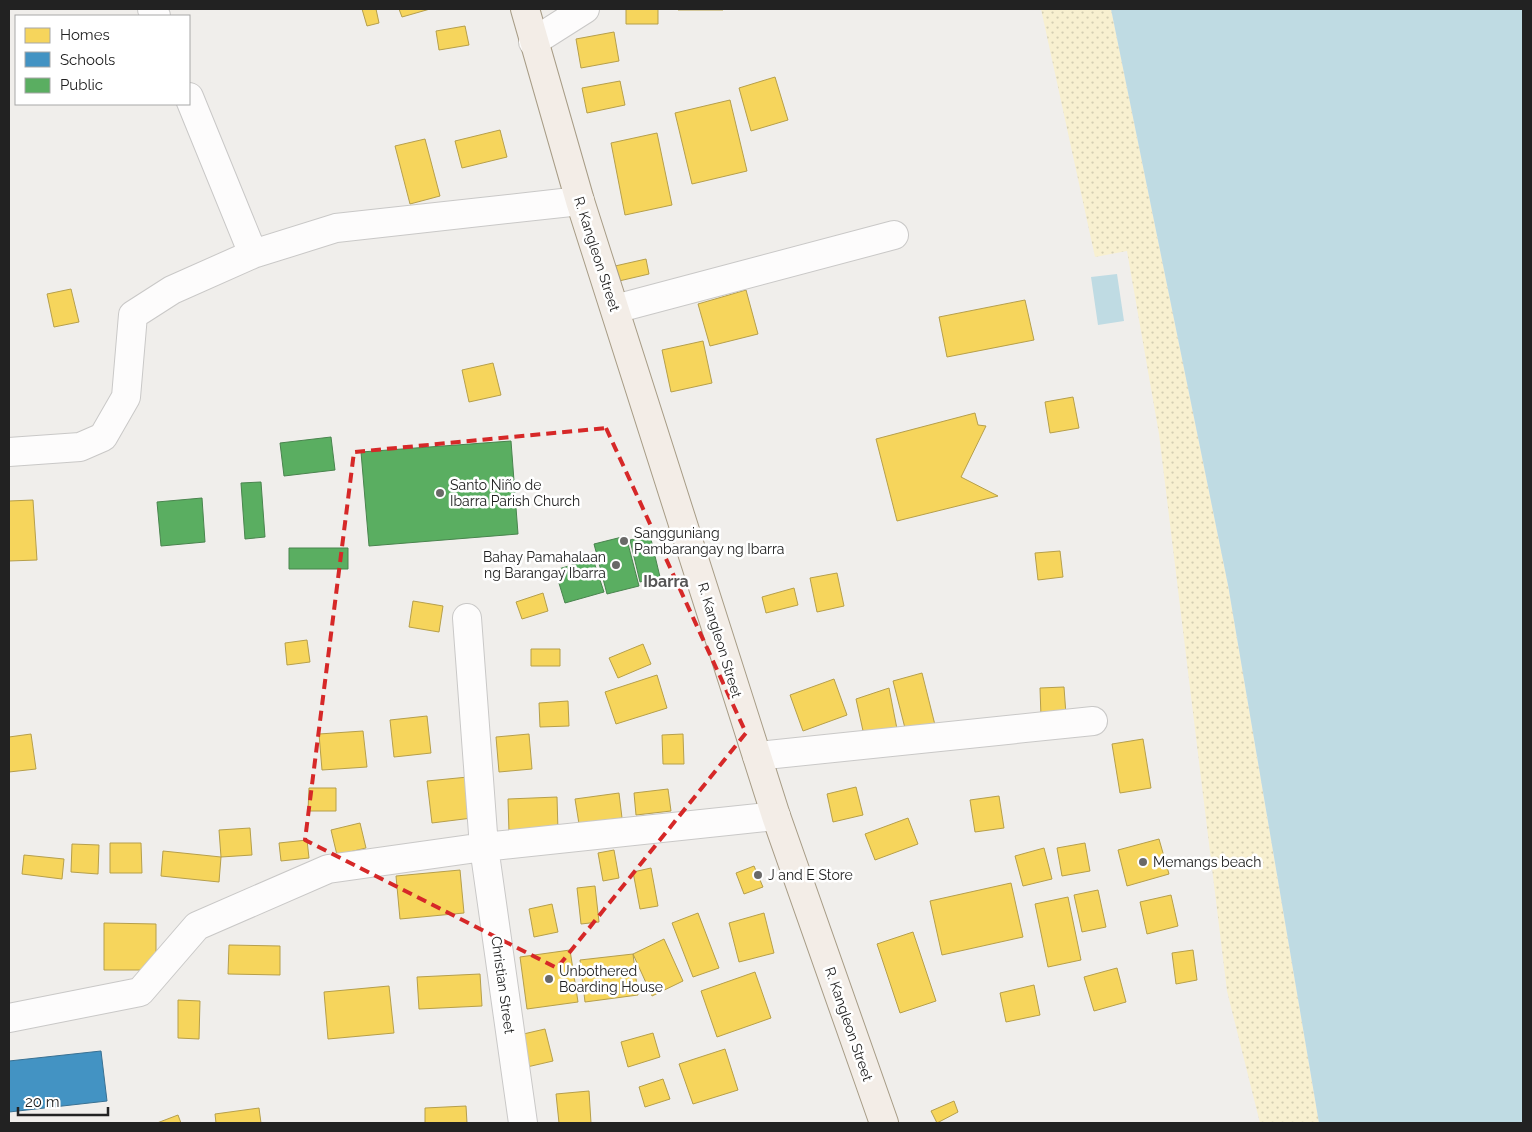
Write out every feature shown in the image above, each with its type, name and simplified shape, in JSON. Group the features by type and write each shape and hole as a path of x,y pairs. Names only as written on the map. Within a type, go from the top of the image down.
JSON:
{"main road":[{"name":"R. Kangleon Street","path":"524,9 580,201 776,816 884,1123"}],"street":[{"path":"533,42 585,9"},
{"path":"190,99 253,254"},
{"path":"9,452 80,447 103,437 126,397 133,315 172,290 253,254 336,228 580,201"},
{"path":"615,310 894,234"},
{"name":"Christian Street","path":"467,618 484,847 523,1123"},
{"path":"757,756 1093,721"},
{"path":"9,1018 140,992 198,926 328,869 484,847 776,816"}],"highlighted area":[{"path":"606,428 746,733 557,968 305,840 354,452"}],"sand":[{"path":"1041,9 1111,9 1228,585 1319,1123 1260,1123 1227,991 1159,434 1127,251 1095,257"}],"water":[{"path":"1111,9 1523,9 1523,1123 1319,1123 1228,585"},
{"path":"1117,274 1124,321 1098,325 1091,277"}],"building: Homes":[{"path":"362,9 376,9 379,23 367,26"},
{"path":"399,9 430,9 402,17"},
{"path":"626,9 658,9 658,24 626,24"},
{"path":"723,9 723,10 678,10"},
{"path":"465,26 469,45 439,50 436,31"},
{"path":"614,32 619,61 581,68 576,39"},
{"path":"775,77 788,120 751,131 739,88"},
{"path":"620,81 625,105 587,113 582,88"},
{"path":"730,100 747,171 692,184 675,113"},
{"path":"500,130 507,157 462,168 455,141"},
{"path":"657,133 672,205 625,215 611,143"},
{"path":"425,139 440,196 410,204 395,146"},
{"path":"646,259 649,274 619,281 615,266"},
{"path":"71,289 79,322 54,327 47,294"},
{"path":"746,290 758,334 710,346 698,304"},
{"path":"1025,300 1034,340 947,357 939,317"},
{"path":"703,341 712,383 671,392 662,350"},
{"path":"493,363 501,395 469,402 462,370"},
{"path":"1073,397 1079,428 1050,433 1045,402"},
{"path":"975,413 978,425 986,426 961,477 998,496 897,521 876,439"},
{"path":"33,500 37,560 9,561 9,501"},
{"path":"1060,551 1063,577 1038,580 1035,553"},
{"path":"837,573 844,606 817,612 810,578"},
{"path":"794,588 798,605 766,613 762,597"},
{"path":"543,593 548,611 522,619 516,602"},
{"path":"413,601 443,606 439,632 409,627"},
{"path":"307,640 310,662 287,665 285,643"},
{"path":"643,644 651,664 618,678 609,658"},
{"path":"531,649 560,649 560,666 531,666"},
{"path":"922,673 936,729 907,736 893,681"},
{"path":"657,675 667,708 616,724 605,692"},
{"path":"834,679 847,715 803,731 790,695"},
{"path":"1064,687 1066,715 1041,717 1040,688"},
{"path":"889,688 898,734 865,740 856,699"},
{"path":"568,701 569,726 540,727 539,703"},
{"path":"427,716 431,753 394,757 390,720"},
{"path":"363,731 367,767 322,770 319,734"},
{"path":"31,734 36,769 9,772 9,737"},
{"path":"529,734 532,769 499,772 496,737"},
{"path":"683,734 684,764 663,764 662,735"},
{"path":"1143,739 1151,788 1120,793 1112,744"},
{"path":"468,777 472,818 432,823 427,781"},
{"path":"856,787 863,815 833,822 827,794"},
{"path":"309,788 336,788 336,811 308,811"},
{"path":"668,789 671,811 636,815 634,793"},
{"path":"619,793 622,818 579,824 575,799"},
{"path":"999,796 1004,828 975,832 970,800"},
{"path":"557,797 558,831 509,833 508,799"},
{"path":"908,818 918,844 875,860 865,834"},
{"path":"360,823 366,848 337,855 331,830"},
{"path":"250,828 252,855 221,857 219,830"},
{"name":"Memangs beach","path":"1159,839 1169,874 1127,886 1118,850"},
{"path":"307,840 309,858 281,861 279,843"},
{"path":"110,843 141,843 142,873 110,873"},
{"path":"1085,843 1090,871 1062,876 1057,848"},
{"path":"72,844 99,845 98,874 71,872"},
{"path":"1044,848 1052,879 1023,886 1015,856"},
{"path":"614,850 619,878 603,881 598,853"},
{"path":"163,851 221,857 219,882 161,876"},
{"path":"24,855 64,859 62,879 22,874"},
{"path":"754,866 763,887 744,894 736,873"},
{"path":"651,868 658,906 640,909 633,872"},
{"path":"460,870 464,913 400,919 396,876"},
{"path":"1011,883 1023,937 942,955 930,901"},
{"path":"595,886 599,922 581,924 577,888"},
{"path":"1098,890 1106,927 1082,932 1074,895"},
{"path":"1171,895 1178,926 1147,934 1140,902"},
{"path":"1068,897 1081,960 1048,967 1035,904"},
{"path":"552,904 558,932 534,937 529,909"},
{"path":"698,913 719,968 693,977 672,923"},
{"path":"764,913 774,953 739,962 729,923"},
{"path":"104,923 156,924 156,970 104,970"},
{"path":"913,932 936,1001 900,1013 877,944"},
{"path":"664,939 683,981 652,996 633,954"},
{"path":"229,945 280,946 280,975 228,974"},
{"name":"Unbothered Boarding House","path":"570,950 578,1002 527,1009 520,957"},
{"path":"1193,950 1197,980 1176,984 1172,953"},
{"path":"633,954 638,995 585,1002 580,960"},
{"path":"1117,968 1126,1002 1094,1011 1084,977"},
{"path":"755,972 771,1018 717,1037 701,991"},
{"path":"480,974 482,1006 419,1009 417,977"},
{"path":"1034,985 1040,1015 1006,1022 1000,993"},
{"path":"389,986 394,1033 328,1039 324,992"},
{"path":"178,1000 200,1001 199,1039 178,1038"},
{"path":"545,1029 553,1061 527,1067 519,1035"},
{"path":"653,1033 660,1057 628,1067 621,1042"},
{"path":"725,1049 738,1090 693,1104 679,1064"},
{"path":"663,1079 670,1099 645,1107 639,1087"},
{"path":"589,1091 591,1123 559,1123 556,1094"},
{"path":"954,1101 958,1112 937,1123 931,1111"},
{"path":"466,1106 467,1123 425,1123 425,1108"},
{"path":"259,1108 261,1123 216,1123 215,1114"},
{"path":"178,1115 181,1123 157,1123"}],"building: Schools":[{"path":"101,1051 107,1101 9,1112 9,1061"}],"building: Public":[{"path":"331,437 335,470 284,476 280,443"},
{"name":"Santo Niño de Ibarra Parish Church","path":"511,441 518,534 369,546 361,452"},
{"path":"261,482 265,537 245,539 241,483"},
{"path":"202,498 205,542 161,546 157,502"},
{"path":"650,535 660,577 640,582 630,540"},
{"name":"Bahay Pamahalaan ng Barangay Ibarra","path":"626,536 639,586 607,594 594,544"},
{"path":"289,548 348,548 348,569 289,569"},
{"path":"593,559 604,592 565,603 555,570"}],"place":[{"name":"Santo Niño de Ibarra Parish Church","path":"440,493"},
{"name":"Sangguniang Pambarangay ng Ibarra","path":"624,541"},
{"name":"Bahay Pamahalaan ng Barangay Ibarra","path":"616,565"},
{"name":"Memangs beach","path":"1143,862"},
{"name":"J and E Store","path":"758,875"},
{"name":"Unbothered Boarding House","path":"549,979"}],"district":[{"name":"Ibarra","path":"666,581"}]}
